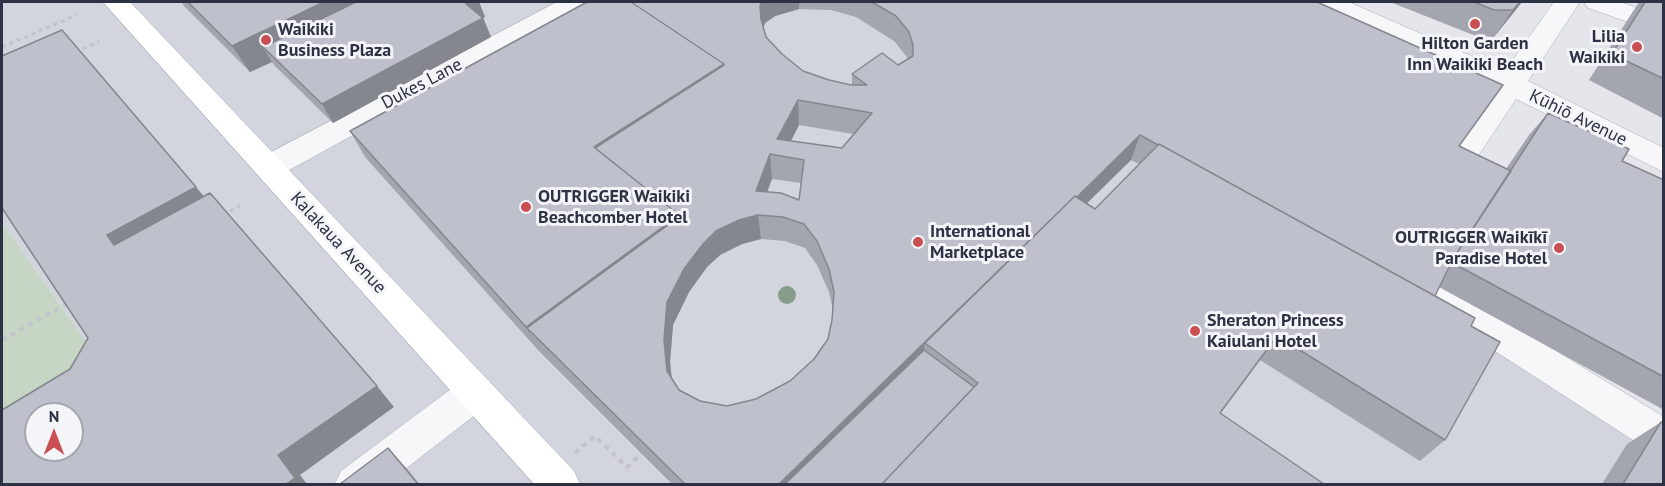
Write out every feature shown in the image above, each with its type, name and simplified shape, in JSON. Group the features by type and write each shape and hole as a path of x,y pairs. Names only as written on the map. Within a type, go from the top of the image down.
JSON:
{"main road":[{"name":"Kalakaua Avenue","path":"120,2 556,479"}],"street":[{"name":"Dukes Lane","path":"269,167 576,2"},
{"name":"Kūhiō Avenue","path":"1328,2 1510,84 1664,161"},
{"path":"1449,176 1567,2"},
{"path":"1597,2 1631,15"},
{"path":"1428,290 1662,451"},
{"path":"355,484 476,392"}],"path":[{"path":"2,47 77,15"},
{"path":"68,56 99,41"},
{"path":"222,216 241,205"},
{"path":"2,340 74,300"},
{"path":"556,479 595,436 627,467 650,445"}],"shaded area":[{"path":"2,2 877,2 1164,156 1663,448 1664,484 2,484 2,443 24,448 24,462 84,462 84,402 79,402 101,363 2,223"}],"green space":[{"path":"2,223 101,363 53,402 24,402 24,425 2,443"}],"building":[{"path":"188,2 324,2 232,46"},
{"path":"356,2 470,2 466,4 483,18 322,104 263,47"},
{"name":"OUTRIGGER Waikiki Beachcomber Hotel","path":"587,2 631,2 724,64 594,147 679,215 526,327 350,131"},
{"name":"International Marketplace","path":"631,2 762,2 761,19 766,37 803,71 851,85 867,85 852,74 882,53 898,65 913,56 913,45 909,32 896,16 872,2 1317,2 1503,85 1459,146 1511,171 1453,259 1435,296 1140,135 779,484 685,484 527,328 679,217 595,148 724,64","holes":["798,100 872,113 842,148 777,139","770,154 804,160 799,200 781,193 756,191","758,215 783,217 804,224 817,241 829,269 834,292 828,339 814,359 790,381 756,399 727,406 700,401 679,390 667,371 664,340 667,302 684,269 716,231 739,220"]},
{"path":"1474,2 1520,2 1513,10 1494,10"},
{"path":"1645,2 1664,2 1664,79 1612,54"},
{"path":"62,30 196,187 107,235 114,245 210,193 377,386 278,455 295,478 286,484 2,484 2,410 70,369 88,338 2,208 2,56"},
{"name":"OUTRIGGER Waikīkī Paradise Hotel","path":"1548,113 1629,149 1622,161 1664,180 1664,377 1451,262"},
{"name":"Sheraton Princess Kaiulani Hotel","path":"1159,144 1475,318 1471,326 1500,342 1445,440 1277,336 1220,413 1324,484 882,484 978,383 925,343 1075,196 1095,209"},
{"path":"924,350 974,387 882,484 785,484"},
{"path":"1661,422 1664,424 1664,484 1623,484"},
{"path":"388,448 418,484 340,484"}],"place":[{"name":"Hilton Garden Inn Waikiki Beach","path":"1475,24"},
{"name":"Waikiki Business Plaza","path":"266,40"},
{"name":"Lilia Waikiki","path":"1637,47"},
{"name":"OUTRIGGER Waikiki Beachcomber Hotel","path":"526,207"},
{"name":"International Marketplace","path":"918,242"},
{"name":"OUTRIGGER Waikīkī Paradise Hotel","path":"1559,248"},
{"name":"Sheraton Princess Kaiulani Hotel","path":"1195,331"}]}
